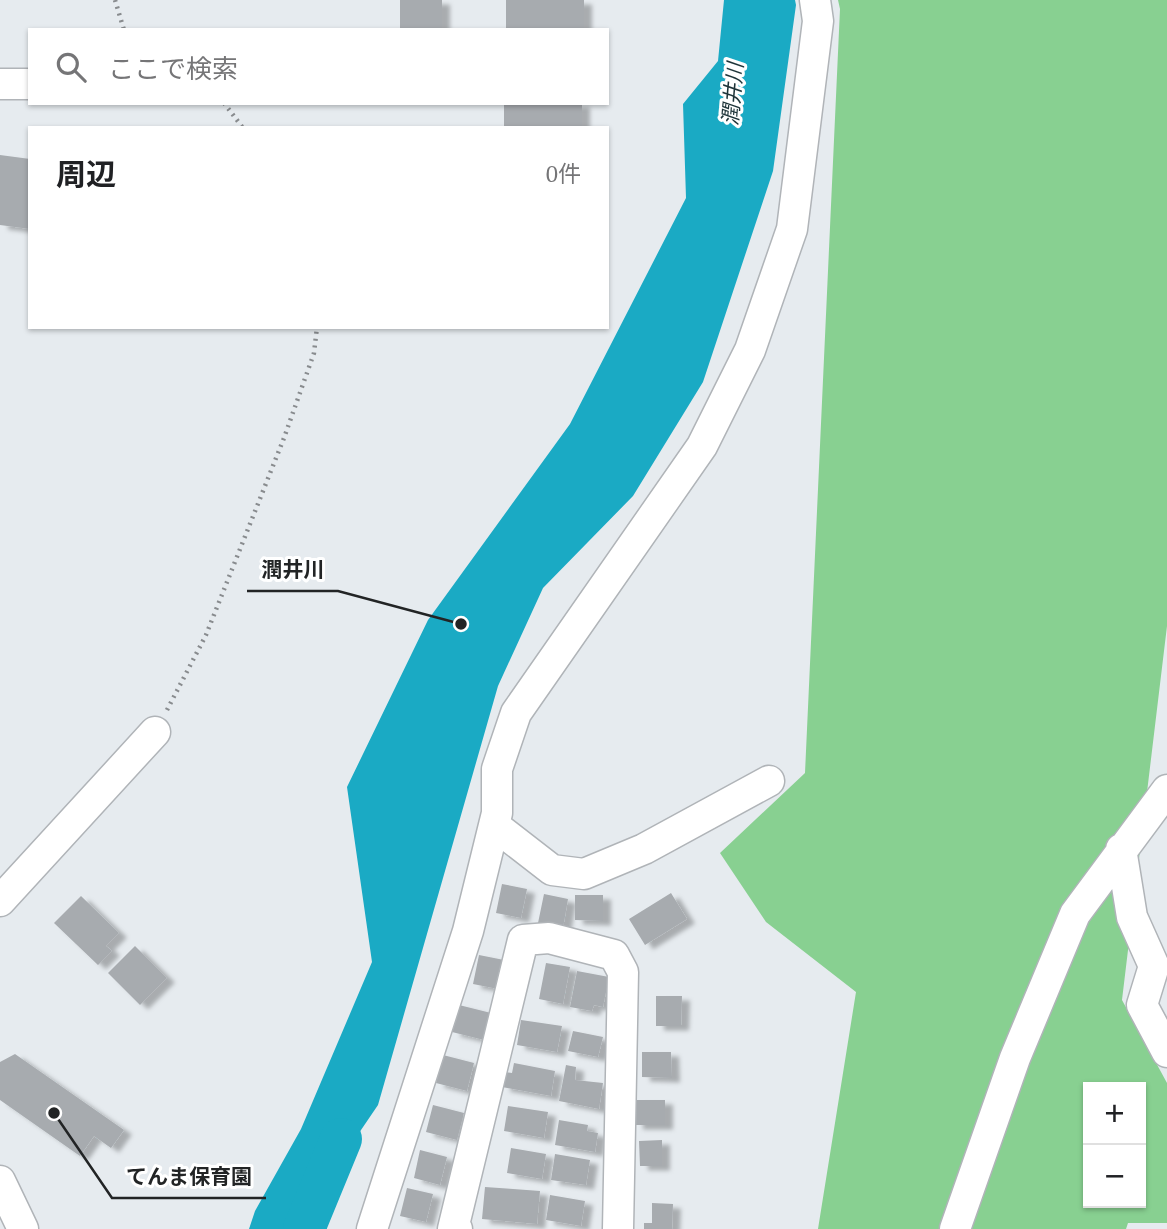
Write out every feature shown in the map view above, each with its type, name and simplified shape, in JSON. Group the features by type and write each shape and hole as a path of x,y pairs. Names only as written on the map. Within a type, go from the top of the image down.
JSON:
{"street":[{"path":"372,1229 468,931 494,825 497,769 516,713 702,446 750,349 792,229 818,21 815,0"},
{"path":"0,84 28,84"},
{"path":"0,901 155,732"},
{"path":"494,825 552,870 584,874 644,849 769,781"},
{"path":"955,1229 1015,1058 1074,914 1167,790"},
{"path":"1121,849 1132,917 1154,966 1142,1005 1167,1052"},
{"path":"457,1229 453,1229 523,940 549,938 614,955 623,972 618,1229"},
{"path":"0,1181 23,1229"}],"path":[{"path":"116,0 123,28"},
{"path":"226,105 241,126"},
{"path":"155,732 206,635 288,426 314,353 317,329"}],"green space":[{"path":"838,0 1167,0 1167,626 1122,1000 1167,1083 1167,1223 1128,1223 1126,1229 818,1229 856,992 766,922 720,853 805,773 840,9"}],"water":[{"path":"724,0 795,0 796,5 773,171 703,382 633,496 543,588 498,686 378,1105 310,1205 327,1229 249,1229 255,1211 301,1129 372,962 347,787 428,620 570,424 686,198 683,104 718,61"}],"building":[{"path":"400,0 442,0 442,28 400,28"},
{"path":"506,0 584,0 584,28 506,28"},
{"path":"504,105 582,105 582,126 504,126"},
{"path":"0,155 28,159 28,229 0,225"},
{"path":"502,884 527,889 521,918 496,913"},
{"path":"671,893 687,919 645,945 629,919"},
{"path":"544,894 568,899 563,928 538,923"},
{"path":"575,895 603,895 603,921 575,920"},
{"path":"81,896 119,933 106,946 112,951 98,965 54,923"},
{"path":"135,946 167,978 140,1005 108,973"},
{"path":"479,955 504,960 498,989 473,984"},
{"path":"546,963 570,967 563,1004 539,999"},
{"path":"577,971 609,977 603,1007 594,1005 592,1011 570,1007"},
{"path":"656,996 682,996 681,1026 656,1026"},
{"path":"459,1005 491,1013 484,1040 452,1032"},
{"path":"521,1020 562,1026 557,1052 517,1045"},
{"path":"573,1031 603,1037 598,1057 568,1051"},
{"path":"642,1052 671,1052 672,1078 642,1077"},
{"path":"15,1054 124,1130 111,1148 94,1136 80,1156 0,1100 0,1062"},
{"path":"443,1055 474,1063 467,1091 436,1083"},
{"path":"514,1063 555,1071 551,1096 502,1087 505,1072 512,1073"},
{"path":"566,1065 576,1067 575,1080 603,1083 599,1109 559,1101"},
{"path":"635,1100 665,1100 665,1125 635,1125"},
{"path":"433,1105 464,1113 457,1140 426,1132"},
{"path":"508,1106 548,1112 544,1138 504,1131"},
{"path":"559,1120 588,1125 587,1131 598,1133 595,1152 555,1145"},
{"path":"662,1140 662,1166 640,1166 639,1141"},
{"path":"511,1148 546,1154 542,1179 507,1173"},
{"path":"420,1150 447,1157 440,1185 414,1178"},
{"path":"555,1154 590,1160 586,1185 551,1180"},
{"path":"485,1187 540,1191 537,1224 482,1219"},
{"path":"407,1188 433,1194 426,1222 400,1216"},
{"path":"550,1195 585,1201 581,1226 546,1220"},
{"path":"652,1203 673,1204 672,1229 644,1229 644,1223 652,1223"}],"waterway":[{"name":"潤井川","path":"304,1229 341,1139"}],"place":[{"name":"潤井川","path":"461,624"},
{"name":"てんま保育園","path":"54,1113"}]}
